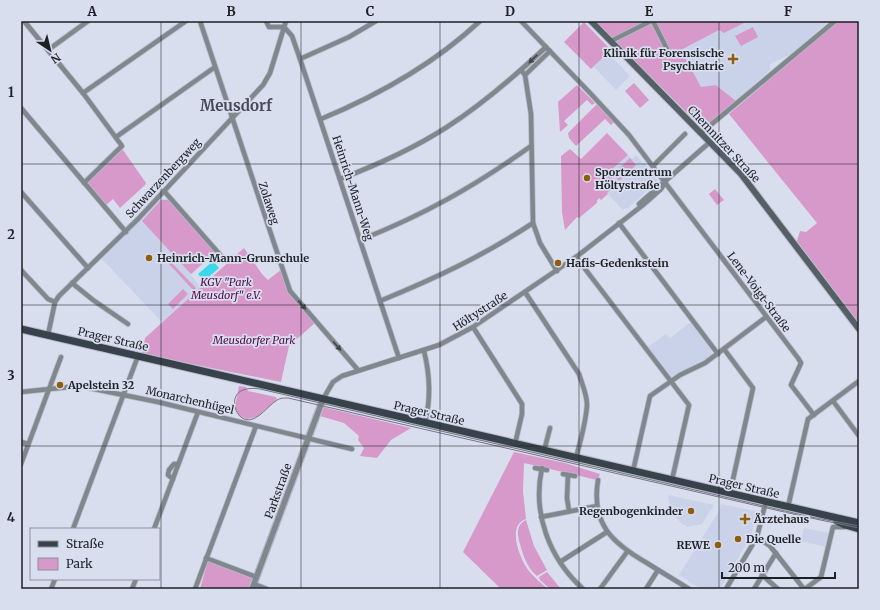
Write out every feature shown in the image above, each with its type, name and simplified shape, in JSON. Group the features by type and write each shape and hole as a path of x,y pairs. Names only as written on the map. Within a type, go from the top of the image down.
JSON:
{"main road":[{"name":"Chemnitzer Straße","path":"591,21 710,142 746,181 859,329"},
{"name":"Prager Straße","path":"21,329 633,472 766,501 831,517 840,523 857,527"}],"street":[{"path":"24,21 83,93 122,146 84,183"},
{"path":"48,50 88,21"},
{"path":"83,93 186,21"},
{"name":"Zolaweg","path":"200,21 288,287 358,370"},
{"path":"266,21 269,27 284,27"},
{"name":"Schwarzenbergweg","path":"48,335 55,302 59,296 126,232 267,80 286,21"},
{"path":"300,59 349,37 376,21"},
{"path":"321,119 348,108 392,86 442,53 480,21"},
{"name":"Lene-Voigt-Straße","path":"521,21 628,135 801,363 791,385 814,415"},
{"path":"611,41 652,21 667,49"},
{"path":"701,133 834,21"},
{"name":"Heinrich-Mann-Weg","path":"284,27 292,36 321,119 399,358"},
{"path":"340,179 370,168 446,128 482,102 546,47"},
{"path":"525,75 550,51"},
{"path":"116,137 215,67"},
{"path":"521,70 525,75 530,114 533,223 540,243 557,271"},
{"path":"21,108 126,232"},
{"path":"653,166 685,134"},
{"name":"Höltystraße","path":"323,400 326,393 337,379 349,373 424,351 446,342 473,327 557,271 619,224 636,209 643,200 665,183 710,142"},
{"path":"360,240 410,219 448,200 479,182 531,146"},
{"path":"21,192 88,268"},
{"path":"164,192 223,258"},
{"path":"380,301 454,269 485,253 533,223"},
{"path":"619,224 718,354"},
{"path":"576,257 689,406 672,480"},
{"path":"21,270 48,298 55,302"},
{"path":"72,282 93,300 128,324"},
{"path":"525,292 579,374 584,389 587,404 576,458"},
{"path":"633,472 650,396 680,375 705,363 766,317"},
{"path":"473,327 522,404 522,414 515,444"},
{"path":"724,349 753,388 730,493"},
{"path":"424,351 430,386 425,423"},
{"path":"73,528 138,356"},
{"path":"21,464 61,357"},
{"path":"788,507 808,419 858,384"},
{"name":"Monarchenhügel","path":"21,392 79,386 124,394 352,449"},
{"name":"Parkstraße","path":"253,587 323,400"},
{"path":"833,401 859,436"},
{"path":"154,528 198,412"},
{"path":"195,589 256,426"},
{"path":"544,451 550,428"},
{"path":"21,442 28,444"},
{"path":"535,468 543,469 538,500 541,517 548,539 560,562 571,577 583,589"},
{"path":"563,474 575,476"},
{"path":"568,475 567,498 569,511"},
{"path":"598,480 597,506 601,521 607,532 628,552 689,589"},
{"path":"726,589 757,537 766,501"},
{"path":"541,517 597,506"},
{"path":"757,537 767,543 805,589 821,577 833,526 857,527"},
{"path":"560,562 607,532"},
{"path":"600,589 628,552"},
{"path":"754,589 776,553"},
{"path":"206,558 256,577"},
{"path":"646,589 658,570"},
{"path":"762,575 778,589"},
{"path":"253,587 267,589"}],"shaded area":[{"name":"Klinik für Forensische Psychiatrie","path":"748,21 829,21 791,54 770,64 770,70 736,101 716,85 701,88 681,50 719,30 724,33"},
{"path":"608,53 630,76 616,90 594,67"},
{"path":"628,155 632,159 636,155 643,163 644,162 658,181 627,209 625,208 623,210 607,193 617,183 608,174"},
{"path":"159,199 168,199 216,252 191,275 201,287 162,322 101,258"},
{"path":"691,322 712,353 706,359 671,377 648,347 666,334 670,338"},
{"name":"Regenbogenkinder","path":"668,495 714,505 702,524 686,527 686,525 683,525 673,514 670,508"},
{"path":"721,504 756,511 752,534 720,589 701,589 679,575 719,511"},
{"path":"804,528 829,533 826,547 801,541"}],"green space":[{"path":"595,21 748,21 724,33 719,30 681,50 701,87 716,85 736,101 703,129"},
{"path":"838,21 859,21 859,324 797,241 800,231 806,232 817,223 729,114"},
{"path":"584,22 611,50 591,69 564,42"},
{"path":"753,27 758,37 741,46 735,36"},
{"path":"634,83 649,100 640,108 625,91"},
{"path":"577,85 595,103 592,105 587,100 564,121 568,125 560,132 558,102"},
{"path":"597,104 614,122 611,125 605,119 576,146 569,138 568,133"},
{"name":"Sportzentrum Höltystraße","path":"607,133 628,155 608,173 617,183 607,193 608,194 601,200 599,198 597,203 579,218 577,217 565,230 562,212 561,156 570,149 581,159"},
{"path":"120,149 123,150 146,183 120,208 113,199 106,205 87,184 88,181"},
{"path":"630,158 636,165 619,181 613,174"},
{"path":"715,189 724,200 717,205 709,194"},
{"path":"161,200 168,200 215,252 191,274 142,221"},
{"name":"Meusdorfer Park","path":"244,248 268,280 282,269 290,291 316,322 289,346 281,382 142,354 145,338"},
{"path":"171,262 196,288 194,291 169,264"},
{"path":"183,289 188,294 173,309 168,304"},
{"path":"239,386 246,387 248,391 276,397 277,400 257,417 247,419 239,416 235,407"},
{"path":"323,407 411,428 391,440 377,458 360,456 364,448 358,440 359,436 344,423 320,416"},
{"path":"514,452 565,463 600,474 597,480 524,463 523,491 526,519 520,523 517,528 517,543 525,566 548,589 501,589 463,552"},
{"path":"526,520 534,546 547,570 537,576 526,561 519,538 518,531 520,525"},
{"path":"208,561 253,578 249,589 200,589"},
{"path":"547,572 561,589 550,589 540,580 539,577"}],"water":[{"path":"213,261 219,268 204,281 198,274"}],"tram line":[{"path":"859,526 811,517 260,389 245,389 238,393 235,401 235,407 238,414 247,420 257,417 279,399 288,398 859,528"}],"place":[{"name":"Klinik für Forensische Psychiatrie","path":"733,59"},
{"name":"Sportzentrum Höltystraße","path":"587,178"},
{"name":"Heinrich-Mann-Grunschule","path":"149,258"},
{"name":"Hafis-Gedenkstein","path":"558,263"},
{"name":"Apelstein 32","path":"60,385"},
{"name":"Regenbogenkinder","path":"691,511"},
{"name":"Ärztehaus","path":"745,519"},
{"name":"Die Quelle","path":"738,539"},
{"name":"REWE","path":"718,545"}],"district":[{"name":"Meusdorf","path":"236,106"}],"park label":[{"name":"KGV \"Park Meusdorf\" e.V.","path":"226,288"}]}
